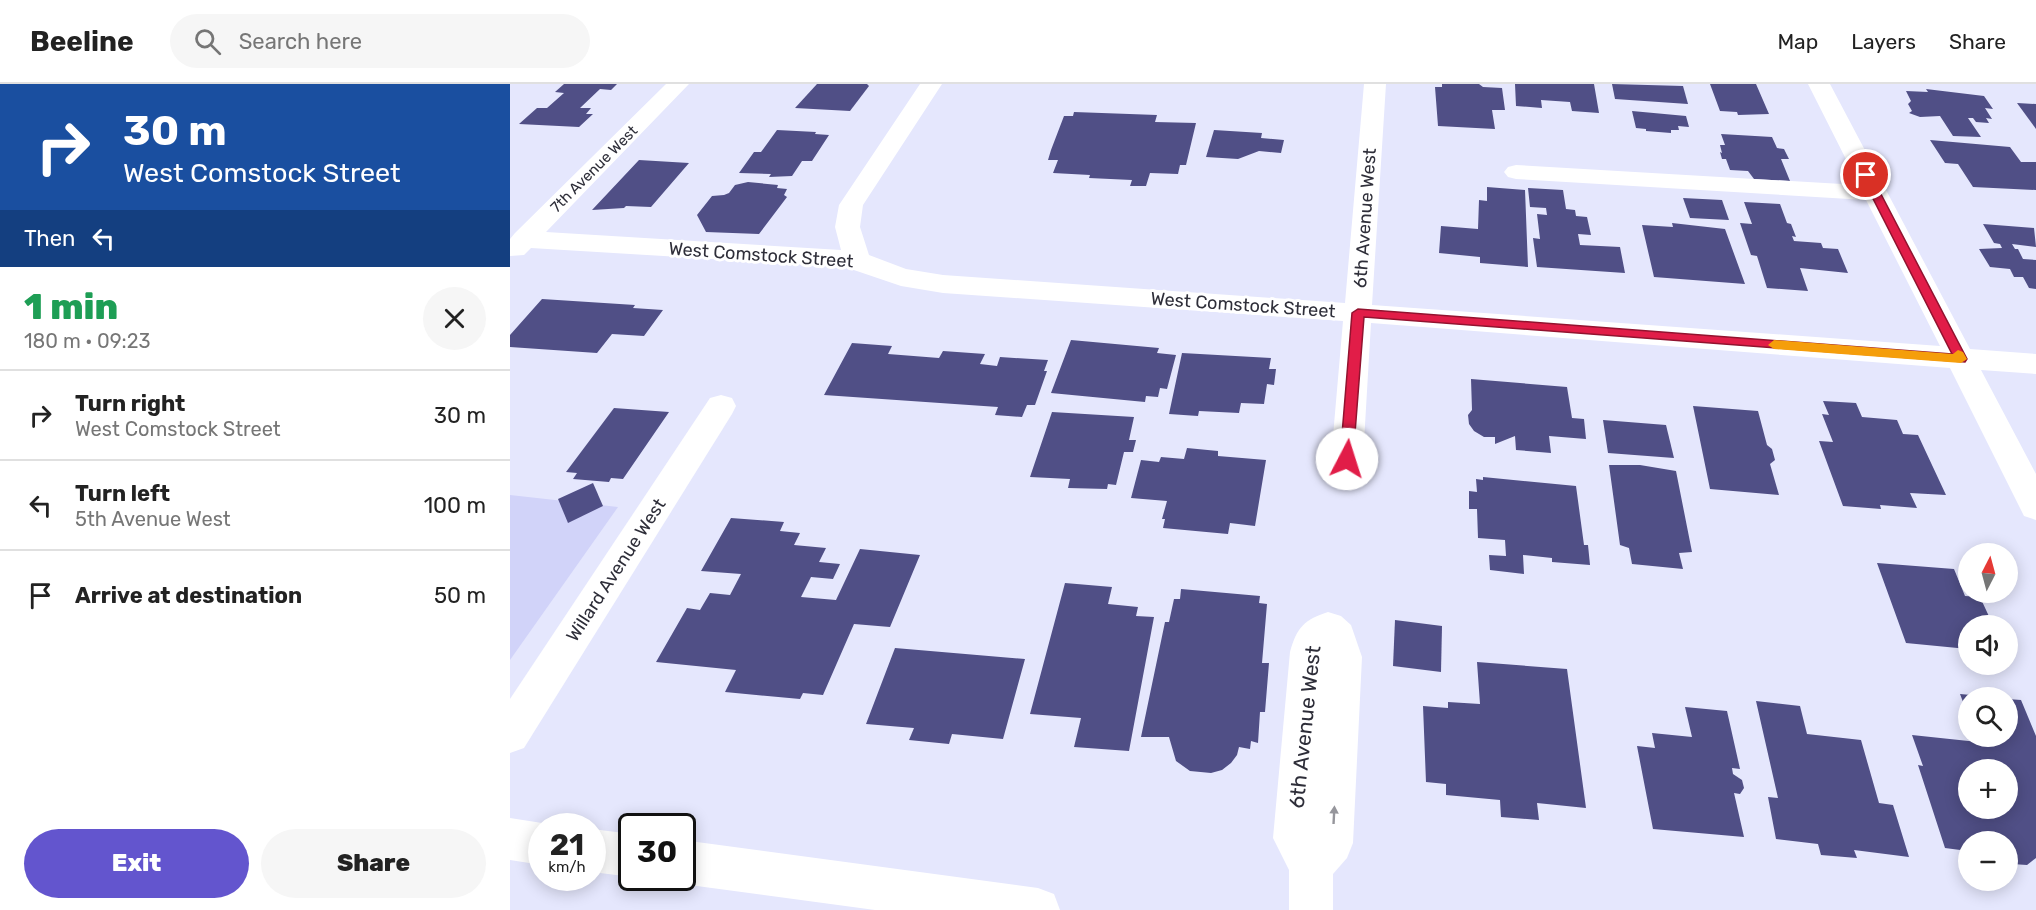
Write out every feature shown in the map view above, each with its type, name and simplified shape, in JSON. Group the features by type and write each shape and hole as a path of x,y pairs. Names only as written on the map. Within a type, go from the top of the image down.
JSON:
{"street":[{"name":"7th Avenue West","path":"517,246 678,84"},
{"path":"859,261 850,246 848,235 846,219 851,205 931,84"},
{"name":"6th Avenue West","path":"1347,459 1374,84"},
{"path":"1819,84 2036,506"},
{"path":"1516,172 1876,193"},
{"name":"West Comstock Street","path":"517,246 859,261 901,277 943,284 2036,364"},
{"name":"Willard Avenue West","path":"510,734 721,406"},
{"name":"6th Avenue West","path":"1328,628 1336,633 1340,640 1343,657 1332,843 1311,866 1294,838 1309,652 1312,639 1318,631 1328,628"},
{"path":"510,839 528,842"},
{"path":"696,864 1038,910"},
{"path":"1311,866 1311,910"}],"shaded area":[{"path":"510,495 618,507 510,660"}],"building":[{"path":"564,84 617,84 611,90 600,89 580,108 591,108 586,114 593,114 579,127 519,124 537,108 547,108 564,93 555,92"},
{"path":"817,84 867,84 869,86 850,111 795,108"},
{"path":"1442,84 1479,84 1483,87 1502,88 1505,110 1492,110 1495,129 1438,126 1435,87 1442,87"},
{"path":"1515,84 1594,84 1599,113 1572,111 1570,102 1541,100 1542,108 1516,106"},
{"path":"1612,84 1683,86 1688,104 1615,99"},
{"path":"1710,84 1756,84 1769,114 1738,115 1737,112 1720,111"},
{"path":"1926,89 1984,96 1993,109 1985,108 1992,119 1986,118 1989,123 1976,122 1973,118 1968,118 1981,137 1953,136 1940,116 1920,117 1909,113 1912,111 1908,104 1911,101 1906,91 1928,92"},
{"path":"2017,103 2036,104 2036,129"},
{"path":"1632,111 1686,116 1689,127 1678,126 1679,130 1671,130 1671,133 1646,131 1646,129 1636,128"},
{"path":"1074,112 1157,115 1155,122 1196,123 1186,165 1180,165 1178,174 1150,173 1146,186 1130,186 1132,180 1089,178 1090,175 1053,173 1058,160 1048,160 1051,150 1064,116 1073,116"},
{"path":"777,130 829,135 812,161 802,161 792,176 769,177 771,174 739,173 754,152 761,152"},
{"path":"1214,130 1262,133 1261,138 1284,140 1281,153 1259,151 1238,159 1206,157"},
{"path":"1721,134 1772,137 1777,148 1784,149 1789,159 1781,159 1790,181 1754,179 1748,171 1730,170 1726,159 1722,159 1720,152 1722,153 1720,145 1725,145"},
{"path":"1930,140 2010,147 2021,162 2036,162 2036,190 1973,187 1958,164 1945,163"},
{"path":"639,160 689,163 651,207 626,206 592,210"},
{"path":"748,182 778,185 777,188 787,189 784,195 787,197 759,234 706,232 697,215 712,196 724,195 729,193 735,185"},
{"path":"1487,187 1525,190 1528,267 1480,263 1480,257 1439,253 1441,226 1478,229 1479,200 1487,201"},
{"path":"1528,188 1563,190 1566,209 1575,210 1576,216 1587,217 1591,235 1578,234 1580,245 1620,247 1625,273 1537,267 1533,238 1540,239 1537,214 1547,215 1546,208 1530,207"},
{"path":"1683,198 1722,200 1729,220 1690,218"},
{"path":"1744,202 1780,204 1787,223 1791,224 1796,237 1792,236 1794,241 1821,243 1823,248 1838,249 1848,273 1800,268 1808,291 1767,288 1757,256 1751,255 1740,223 1752,224"},
{"path":"1672,223 1725,229 1745,284 1654,277 1642,225 1673,227"},
{"path":"1983,224 2034,228 2036,247 2012,244 2015,249 2018,249 2023,259 2036,260 2036,289 2029,288 2023,277 2014,277 2010,269 1990,267 1979,249 2002,248 2000,244 1994,243"},
{"path":"542,299 635,305 633,308 663,310 644,336 612,334 597,353 510,347 510,335"},
{"path":"1071,340 1159,348 1157,353 1176,355 1167,389 1160,388 1158,397 1146,396 1145,402 1051,393"},
{"path":"852,343 892,346 888,354 939,358 943,351 985,354 980,364 997,366 1000,357 1048,360 1044,371 1047,371 1035,405 1027,405 1022,417 995,415 998,407 824,395"},
{"path":"1182,353 1271,358 1269,369 1276,369 1274,385 1267,384 1264,404 1241,403 1239,413 1199,411 1198,416 1169,414"},
{"path":"1471,379 1567,387 1572,418 1584,419 1586,439 1549,436 1551,453 1516,450 1515,436 1495,444 1495,437 1484,437 1474,431 1469,424 1468,415 1472,410"},
{"path":"1823,401 1856,403 1862,417 1897,420 1903,434 1918,435 1946,495 1910,493 1917,508 1880,505 1881,509 1843,506 1819,441 1833,442 1822,414 1829,415"},
{"path":"1693,406 1758,411 1767,445 1772,449 1775,460 1770,464 1779,495 1710,489"},
{"path":"614,408 669,412 623,479 611,478 609,482 573,479 577,473 566,472"},
{"path":"1052,412 1134,417 1129,440 1136,440 1133,452 1124,452 1116,485 1108,484 1107,489 1068,488 1070,479 1030,477"},
{"path":"1603,420 1666,425 1674,458 1608,453"},
{"path":"1187,448 1218,451 1218,456 1266,460 1255,526 1230,523 1228,534 1163,528 1165,519 1162,519 1167,501 1131,498 1141,460 1159,462 1161,457 1184,459"},
{"path":"1609,465 1640,465 1676,471 1692,552 1679,553 1683,569 1632,564 1629,548 1620,545"},
{"path":"1483,477 1576,486 1584,545 1588,545 1590,565 1552,562 1552,558 1523,555 1524,574 1490,570 1489,555 1506,556 1505,540 1478,538 1477,509 1469,509 1469,491 1477,492 1476,479 1483,480"},
{"path":"593,483 603,506 568,523 558,499"},
{"path":"731,518 784,522 780,531 800,533 794,545 826,548 819,562 840,564 833,579 811,577 801,597 836,600 860,549 920,555 890,627 854,624 823,695 803,693 800,699 725,692 736,670 656,662 687,608 700,610 710,593 730,595 741,574 701,571"},
{"path":"1877,563 1954,569 1958,579 1958,603 1983,603 1988,615 1958,615 1958,648 1906,643"},
{"path":"1065,583 1112,587 1108,604 1138,607 1136,616 1154,617 1129,751 1074,747 1081,718 1030,714"},
{"path":"1181,589 1260,596 1259,603 1267,604 1262,663 1269,663 1265,712 1260,712 1258,743 1251,741 1250,749 1239,747 1231,763 1222,770 1211,773 1190,771 1176,761 1169,737 1141,737 1165,622 1169,622 1174,599 1180,599"},
{"path":"1395,620 1442,626 1441,672 1393,666"},
{"path":"895,648 1025,659 1003,739 952,734 949,744 909,740 914,728 866,724"},
{"path":"1477,662 1567,669 1586,808 1537,803 1539,820 1501,817 1500,800 1446,795 1446,784 1426,782 1423,706 1448,708 1448,702 1480,704"},
{"path":"2018,700 2021,700 2036,736 2036,858 2027,865 2018,864 2018,831 1958,831 1958,850 1945,848 1918,765 1923,766 1912,735 1958,740 1958,747 2018,747"},
{"path":"1756,701 1800,706 1807,734 1861,740 1879,803 1893,805 1909,857 1854,850 1857,858 1821,855 1818,844 1776,839 1768,797 1778,798"},
{"path":"1685,707 1727,711 1740,769 1732,768 1733,774 1742,780 1744,788 1740,794 1734,793 1744,837 1653,829 1637,746 1655,748 1652,733 1692,737"}],"slow traffic":[{"path":"1774,345 1961,359 1958,355"}],"route":[{"path":"1347,459 1358,313 1961,359 1866,175"}]}
